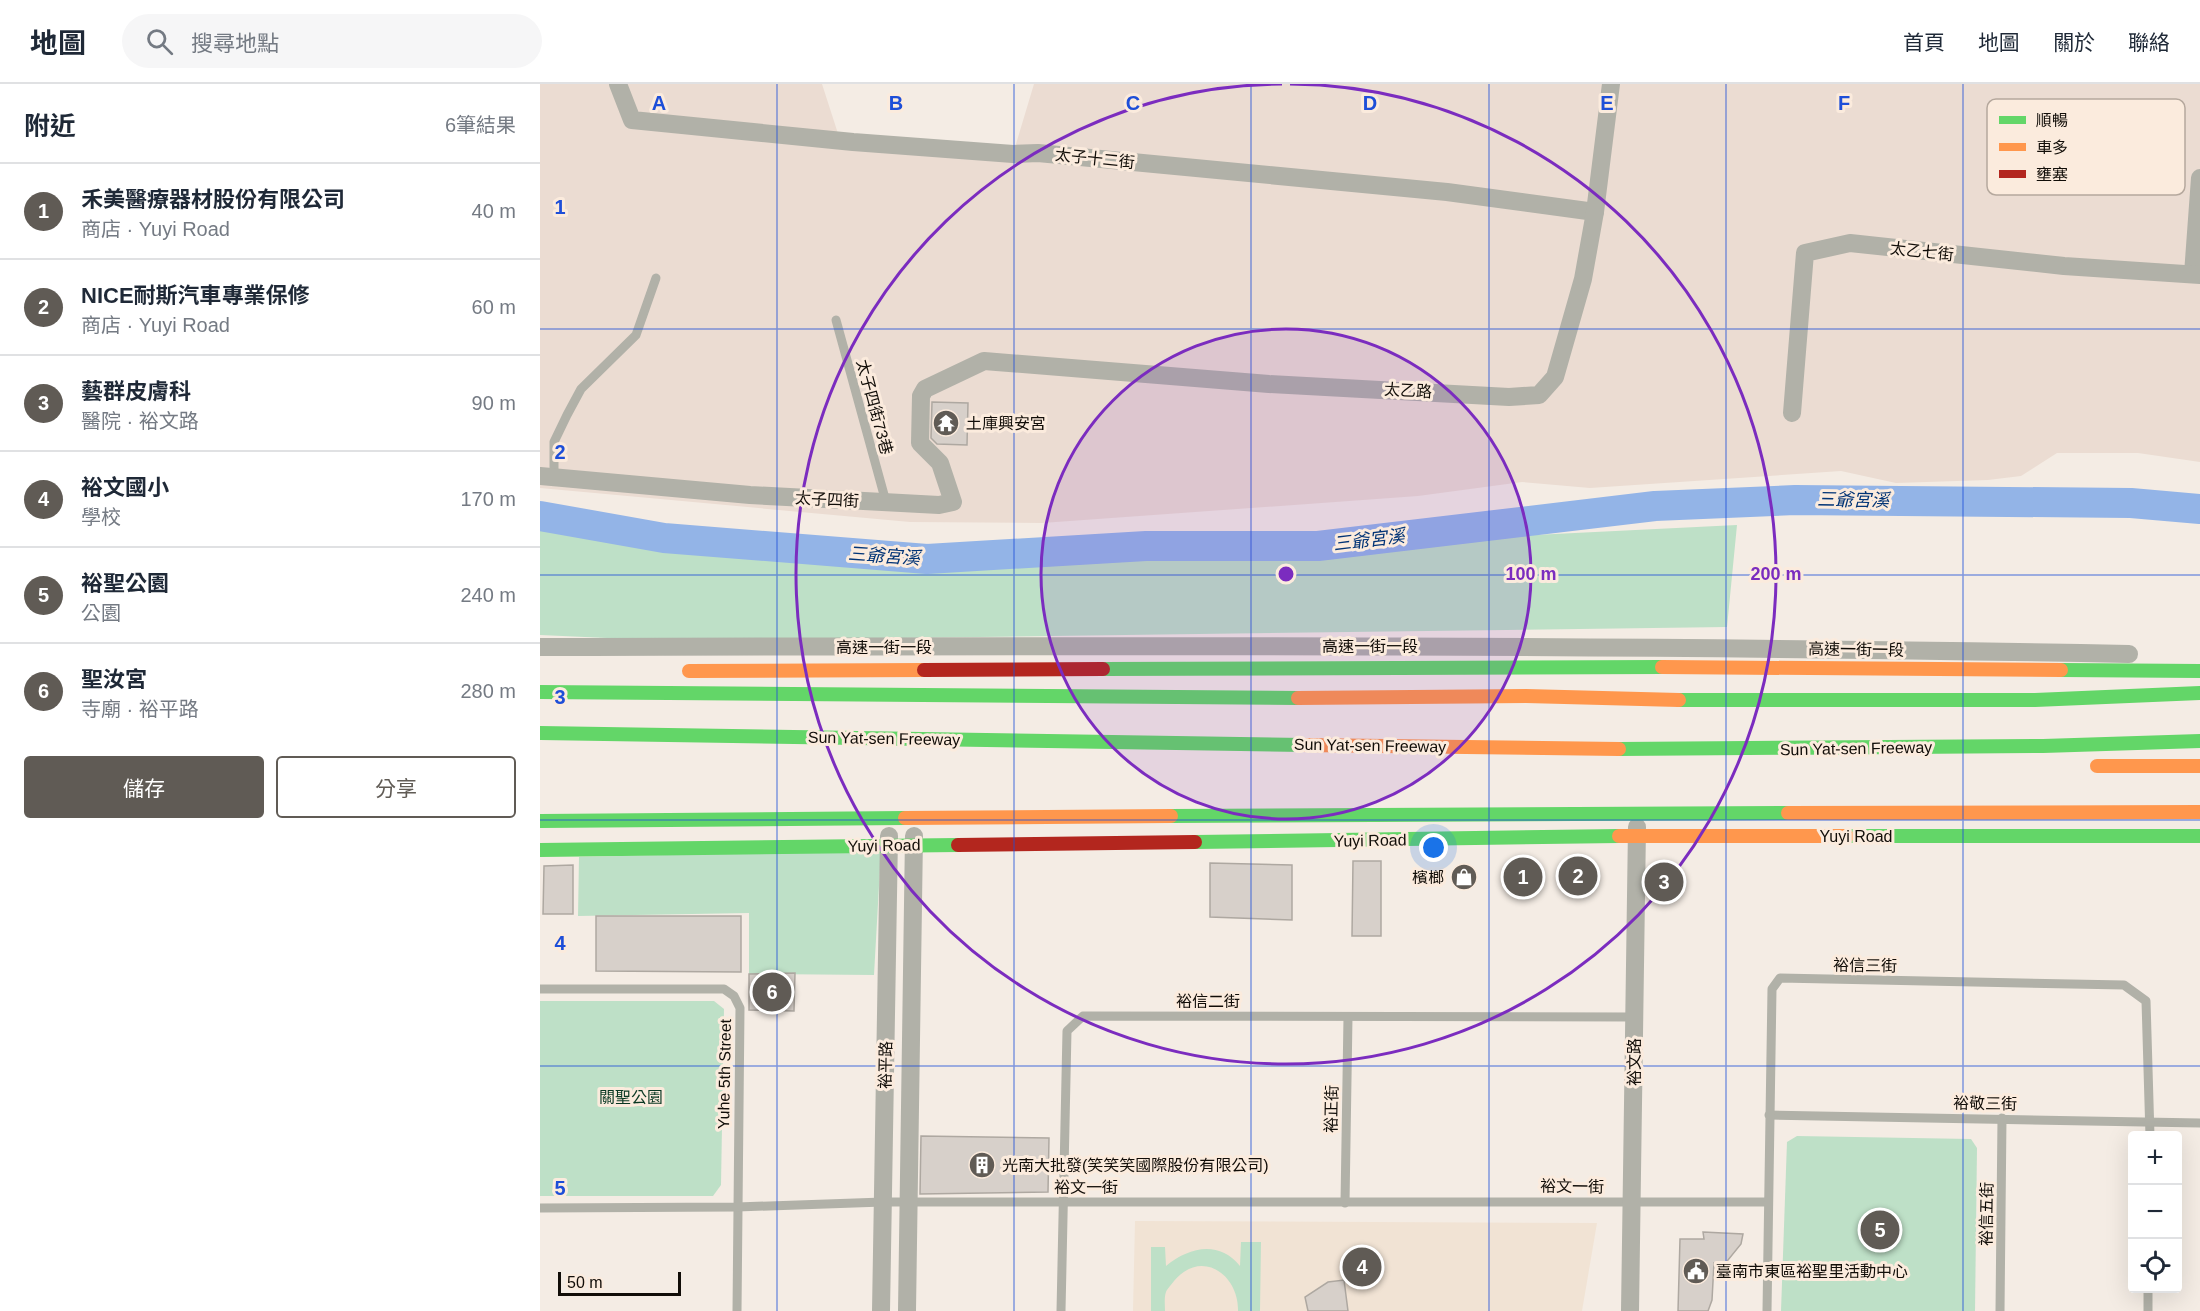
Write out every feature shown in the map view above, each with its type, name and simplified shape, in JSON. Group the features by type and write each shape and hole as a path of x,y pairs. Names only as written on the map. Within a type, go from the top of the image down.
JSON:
{"main road":[{"path":"674,671 1690,667 2196,672"},
{"path":"540,692 1338,698 1526,696 1739,701 2035,700 2200,693"},
{"name":"Sun Yat-sen Freeway","path":"540,733 1667,750 2043,747 2200,741"},
{"path":"1667,750 1749,763"},
{"path":"2081,766 2200,766"},
{"name":"Yuyi Road","path":"540,821 1637,813 2200,812"},
{"name":"Yuyi Road","path":"540,850 1637,836 2200,836"}],"street":[{"name":"太子十二街","path":"618,84 632,120 886,145 1013,154 1038,153 1447,192 1595,212"},
{"name":"太乙路","path":"958,373 984,361 1269,384 1509,397 1539,394 1556,376 1583,279 1595,212 1611,84"},
{"path":"2197,274 2200,178"},
{"name":"太乙七街","path":"1792,413 1805,253 1850,243 2064,266 2197,274"},
{"name":"太子四街","path":"547,476 750,495 939,505 953,502 940,463 921,443 921,396 925,389 958,373"},
{"name":"高速一街一段","path":"540,647 1826,648 2200,656"},
{"name":"裕文路","path":"1630,1311 1637,813"},
{"name":"裕平路","path":"881,1311 890,819"},
{"name":"裕平路","path":"907,1311 914,819"}],"lane":[{"path":"547,476 554,442 581,389 636,335 656,278"},
{"name":"太子四街73巷","path":"836,320 886,502"},
{"name":"裕信三街","path":"1767,1311 1772,989 1780,978 2124,985 2146,1001 2150,1131"},
{"name":"Yuhe 5th Street","path":"540,989 724,990 735,996 740,1008 737,1311"},
{"name":"裕信二街","path":"1061,1311 1067,1031 1083,1016 1634,1017"},
{"name":"裕正街","path":"1345,1203 1348,1017"},
{"name":"裕敬三街","path":"1769,1116 2200,1123"},
{"name":"裕信五街","path":"2000,1311 2002,1118"},
{"name":"裕文一街","path":"540,1208 737,1207 883,1202 1768,1202"},
{"path":"2148,1293 2148,1311"}],"shaded area":[{"path":"540,84 822,84 842,146 1013,154 1034,84 2200,84 2200,462 2138,453 2057,453 2021,476 1988,480 1896,483 1841,471 1590,488 1522,482 1418,496 1042,523 910,522 540,488"},
{"path":"1135,1221 1597,1223 1582,1311 1133,1311"}],"green space":[{"path":"1737,525 1727,627 674,641 540,635 540,526 926,565"},
{"path":"881,850 874,975 749,974 749,913 578,916 579,857"},
{"name":"關聖公園","path":"540,1001 714,1001 724,1009 721,1185 713,1196 540,1196"},
{"path":"1797,1136 1971,1139 1977,1148 1975,1311 1781,1311 1787,1142"},
{"path":"1241,1242 1261,1242 1260,1311 1238,1311 1237,1298 1226,1277 1207,1266 1185,1271 1165,1294 1165,1311 1151,1311 1151,1247 1165,1247 1166,1266 1184,1254 1204,1249 1223,1252 1240,1266"}],"building":[{"name":"土庫興安宮","path":"932,402 968,403 967,445 937,444 931,438"},
{"path":"1353,861 1381,861 1381,936 1352,936"},
{"path":"1210,863 1292,865 1292,920 1210,917"},
{"path":"573,865 573,914 543,914 544,866"},
{"path":"596,916 741,916 741,972 596,971"},
{"path":"795,973 794,1011 749,1010 749,974"},
{"name":"光南大批發(笑笑笑國際股份有限公司)","path":"921,1136 1049,1138 1048,1192 920,1194"},
{"name":"臺南市東區裕聖里活動中心","path":"1703,1232 1743,1234 1741,1244 1724,1265 1714,1263 1712,1300 1708,1311 1678,1311 1680,1239 1704,1239"},
{"path":"1344,1280 1348,1311 1308,1311 1305,1297 1328,1282"}],"waterway":[{"name":"三爺宮溪","path":"540,516 664,538 927,559 1146,546 1318,546 1655,506 1795,500 2131,503 2200,509"}],"traffic: fast":[{"path":"1103,669 1662,667"},
{"path":"2061,670 2200,671"},
{"path":"540,692 1298,698"},
{"path":"1679,700 2035,700 2200,693"},
{"path":"540,733 1304,745"},
{"path":"1619,749 2043,746 2200,741"},
{"path":"1171,816 1788,813"},
{"path":"540,821 905,818"},
{"path":"1195,842 1619,836"},
{"path":"1847,836 2200,836"},
{"path":"540,850 958,845"}],"traffic: slow":[{"path":"1662,667 2061,670"},
{"path":"689,671 924,670"},
{"path":"1298,698 1526,696 1679,700"},
{"path":"1304,745 1619,749"},
{"path":"2097,766 2200,766"},
{"path":"1788,813 2200,812"},
{"path":"905,818 1171,816"},
{"path":"1619,836 1847,836"}],"traffic: jam":[{"path":"924,670 1103,669"},
{"path":"958,845 1195,842"}],"place":[{"name":"土庫興安宮","path":"946,423"},
{"name":"NICE耐斯汽車專業保修","path":"1578,876"},
{"name":"檳榔","path":"1464,877"},
{"name":"禾美醫療器材股份有限公司","path":"1523,877"},
{"name":"藝群皮膚科","path":"1664,882"},
{"name":"聖汝宮","path":"772,992"},
{"name":"光南大批發(笑笑笑國際股份有限公司)","path":"982,1165"},
{"name":"裕聖公園","path":"1880,1230"},
{"name":"裕文國小","path":"1362,1267"},
{"name":"臺南市東區裕聖里活動中心","path":"1696,1271"}]}
